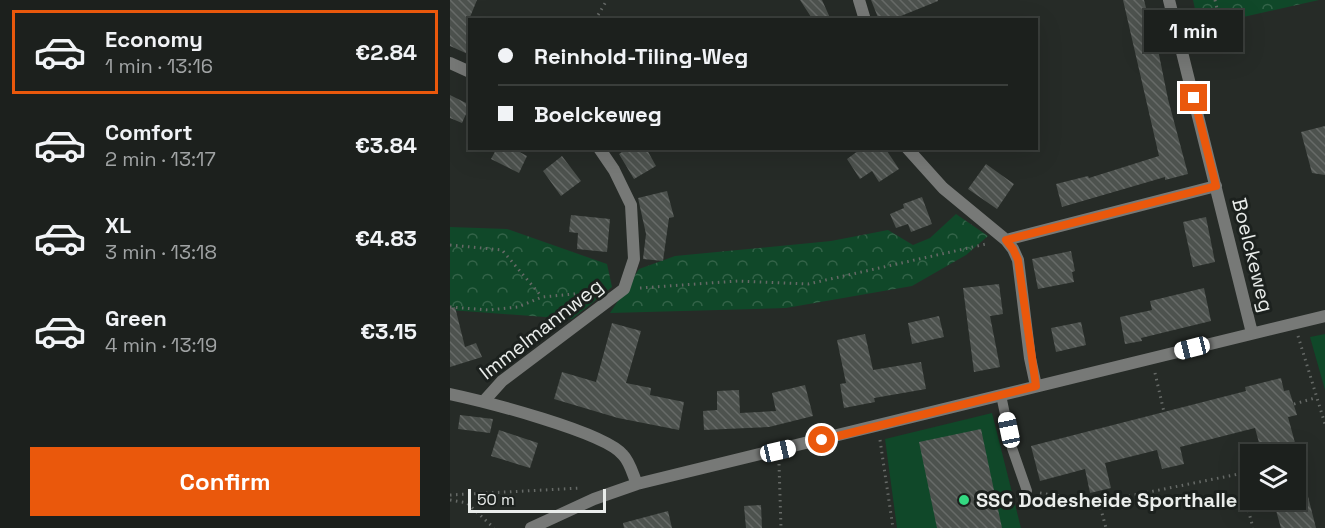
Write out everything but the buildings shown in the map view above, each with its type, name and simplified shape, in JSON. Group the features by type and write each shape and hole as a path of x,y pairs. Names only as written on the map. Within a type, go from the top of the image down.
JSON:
{"street":[{"path":"859,0 864,18"},
{"name":"Boelckeweg","path":"1169,0 1252,333"},
{"path":"450,63 468,71"},
{"path":"600,150 615,170 631,205 634,259 624,289"},
{"path":"910,150 943,188 1006,240 1013,249 1018,260 1036,386"},
{"name":"Boelckeweg","path":"1006,240 1216,186"},
{"name":"Immelmannweg","path":"484,401 502,381 624,289"},
{"path":"531,528 594,499 637,484 1325,316"},
{"name":"Immelmannweg","path":"450,394 484,401 603,439 624,455 637,484"}],"lane":[{"path":"1001,395 1012,448 1027,491"}],"path":[{"path":"596,18 607,0"},
{"path":"1215,0 1222,30"},
{"path":"450,307 489,310 518,307 542,297 738,281 808,284 1006,240"},
{"path":"450,245 502,250 542,297"},
{"path":"1294,323 1325,424"},
{"path":"1152,358 1164,412"},
{"path":"1294,404 1316,398"},
{"path":"878,426 893,528"},
{"path":"778,451 781,528"},
{"path":"1027,491 1098,502 1239,474 1253,528"},
{"path":"450,498 590,487"},
{"path":"450,498 467,503 494,528"},
{"path":"1098,502 1106,528"}],"green space":[{"path":"1193,0 1319,0 1199,27"},
{"path":"956,214 988,236 966,255 912,286 786,308 610,313 639,269 675,256 831,241 888,230 913,245 930,238"},
{"path":"450,227 507,229 607,264 612,287 572,319 450,310"},
{"path":"1325,334 1325,390 1310,337"},
{"path":"992,413 1021,528 897,528 885,439"}],"place":[{"name":"SSC Dodesheide Sporthalle","path":"964,500"}],"route":[{"path":"822,440 1036,386 1030,358 1018,260 1006,240 1216,186 1194,98"}]}
